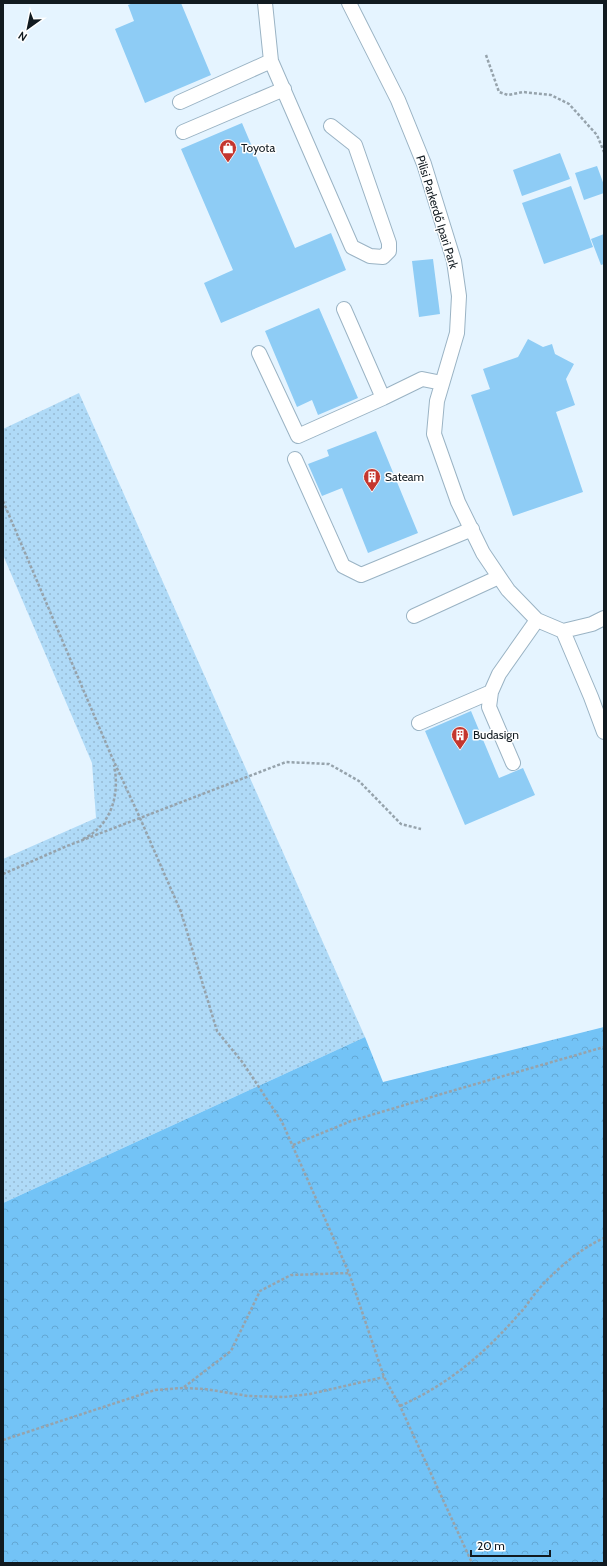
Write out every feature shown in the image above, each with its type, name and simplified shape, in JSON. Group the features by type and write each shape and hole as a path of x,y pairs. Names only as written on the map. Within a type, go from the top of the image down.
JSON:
{"lane":[{"path":"265,3 271,61 352,247 370,256 383,257 389,251 389,243 355,145 331,126"},
{"name":"Pilisi Parkerdő Ipari Park","path":"349,3 398,100 424,164 454,261 459,296 457,333 437,401 434,434 458,502 483,553 508,590 538,620 563,631"},
{"path":"180,102 271,61"},
{"path":"183,132 284,89"},
{"path":"344,309 383,398"},
{"path":"259,353 298,436 422,379 442,383"},
{"path":"295,458 344,566 361,575 472,529"},
{"path":"414,616 499,577"},
{"path":"604,618 592,624 563,631 598,696 604,732"},
{"path":"513,763 489,707 491,692 499,674 538,620"},
{"path":"419,723 491,692"}],"path":[{"path":"486,55 499,92 508,95 523,92 551,95 569,104 596,135 604,152"},
{"path":"3,501 111,755 181,912 217,1031 243,1063 282,1122 349,1273 384,1376 400,1406 472,1563"},
{"path":"67,846 96,830 102,824 112,808 116,791 116,781 111,755"},
{"path":"3,874 67,846 286,762 329,764 359,781 400,824 421,829"},
{"path":"293,1145 351,1121 604,1047"},
{"path":"400,1406 424,1395 449,1380 470,1363 520,1314 550,1277 576,1256 604,1238"},
{"path":"183,1388 231,1351 260,1291 291,1275 349,1273"},
{"path":"3,1440 155,1390 183,1388 205,1389 248,1396 284,1397 310,1394 384,1376"}],"shaded area":[{"path":"79,393 365,1037 3,1203 3,859 96,818 92,763 3,555 3,429"}],"green space":[{"path":"604,1027 604,1563 3,1563 3,1203 365,1037 383,1082"}],"building":[{"path":"133,3 181,3 211,75 145,103 115,29 134,21 128,5"},
{"path":"242,123 295,248 331,233 346,270 221,323 204,283 233,270 181,149"},
{"path":"560,153 570,179 522,196 513,170"},
{"path":"597,166 604,185 604,193 584,200 575,173"},
{"path":"571,186 593,247 544,264 522,203"},
{"path":"604,234 604,264 601,265 591,239"},
{"path":"433,259 440,314 419,317 412,261"},
{"path":"319,308 358,398 318,415 312,400 297,407 265,331"},
{"path":"528,339 543,347 552,344 555,354 574,364 566,379 575,405 556,412 583,492 513,516 471,395 490,389 483,369 518,357"},
{"name":"Sateam","path":"376,431 418,533 368,553 342,488 322,496 308,464 329,456 327,450"},
{"name":"Budasign","path":"471,711 499,778 523,768 535,795 465,825 425,731"}],"place":[{"name":"Toyota","path":"228,163"},
{"name":"Sateam","path":"372,492"},
{"name":"Budasign","path":"460,750"}]}
